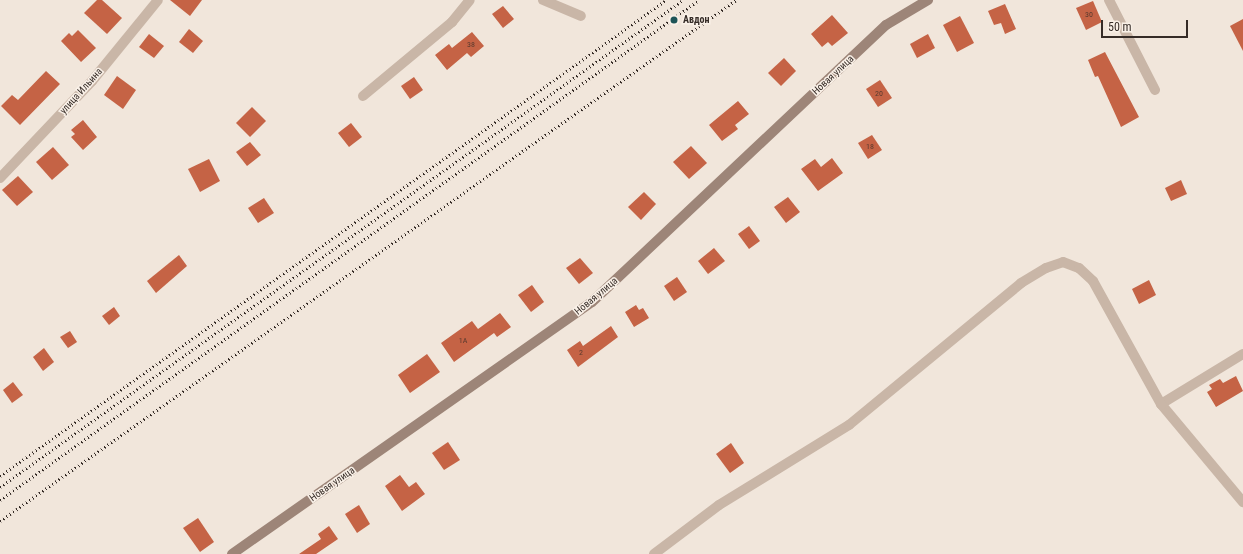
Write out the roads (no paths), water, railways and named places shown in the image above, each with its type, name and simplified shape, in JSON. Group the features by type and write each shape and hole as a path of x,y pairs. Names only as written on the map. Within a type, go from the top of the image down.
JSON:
{"street":[{"name":"улица Ильина","path":"0,178 92,81 158,0"},
{"path":"363,96 452,22 470,0"},
{"path":"543,0 580,16"},
{"name":"Новая улица","path":"232,554 592,302 886,25 928,0"},
{"path":"1109,0 1155,90"},
{"path":"654,554 719,505 848,425 1021,284 1046,268 1063,262 1079,268 1093,280 1161,404 1243,502"},
{"path":"1161,404 1243,354"}],"railway":[{"path":"0,476 666,0"},
{"path":"0,487 683,0"},
{"path":"0,500 699,0"},
{"path":"0,521 736,0"}],"place":[{"name":"Авдон","path":"674,20"}]}
